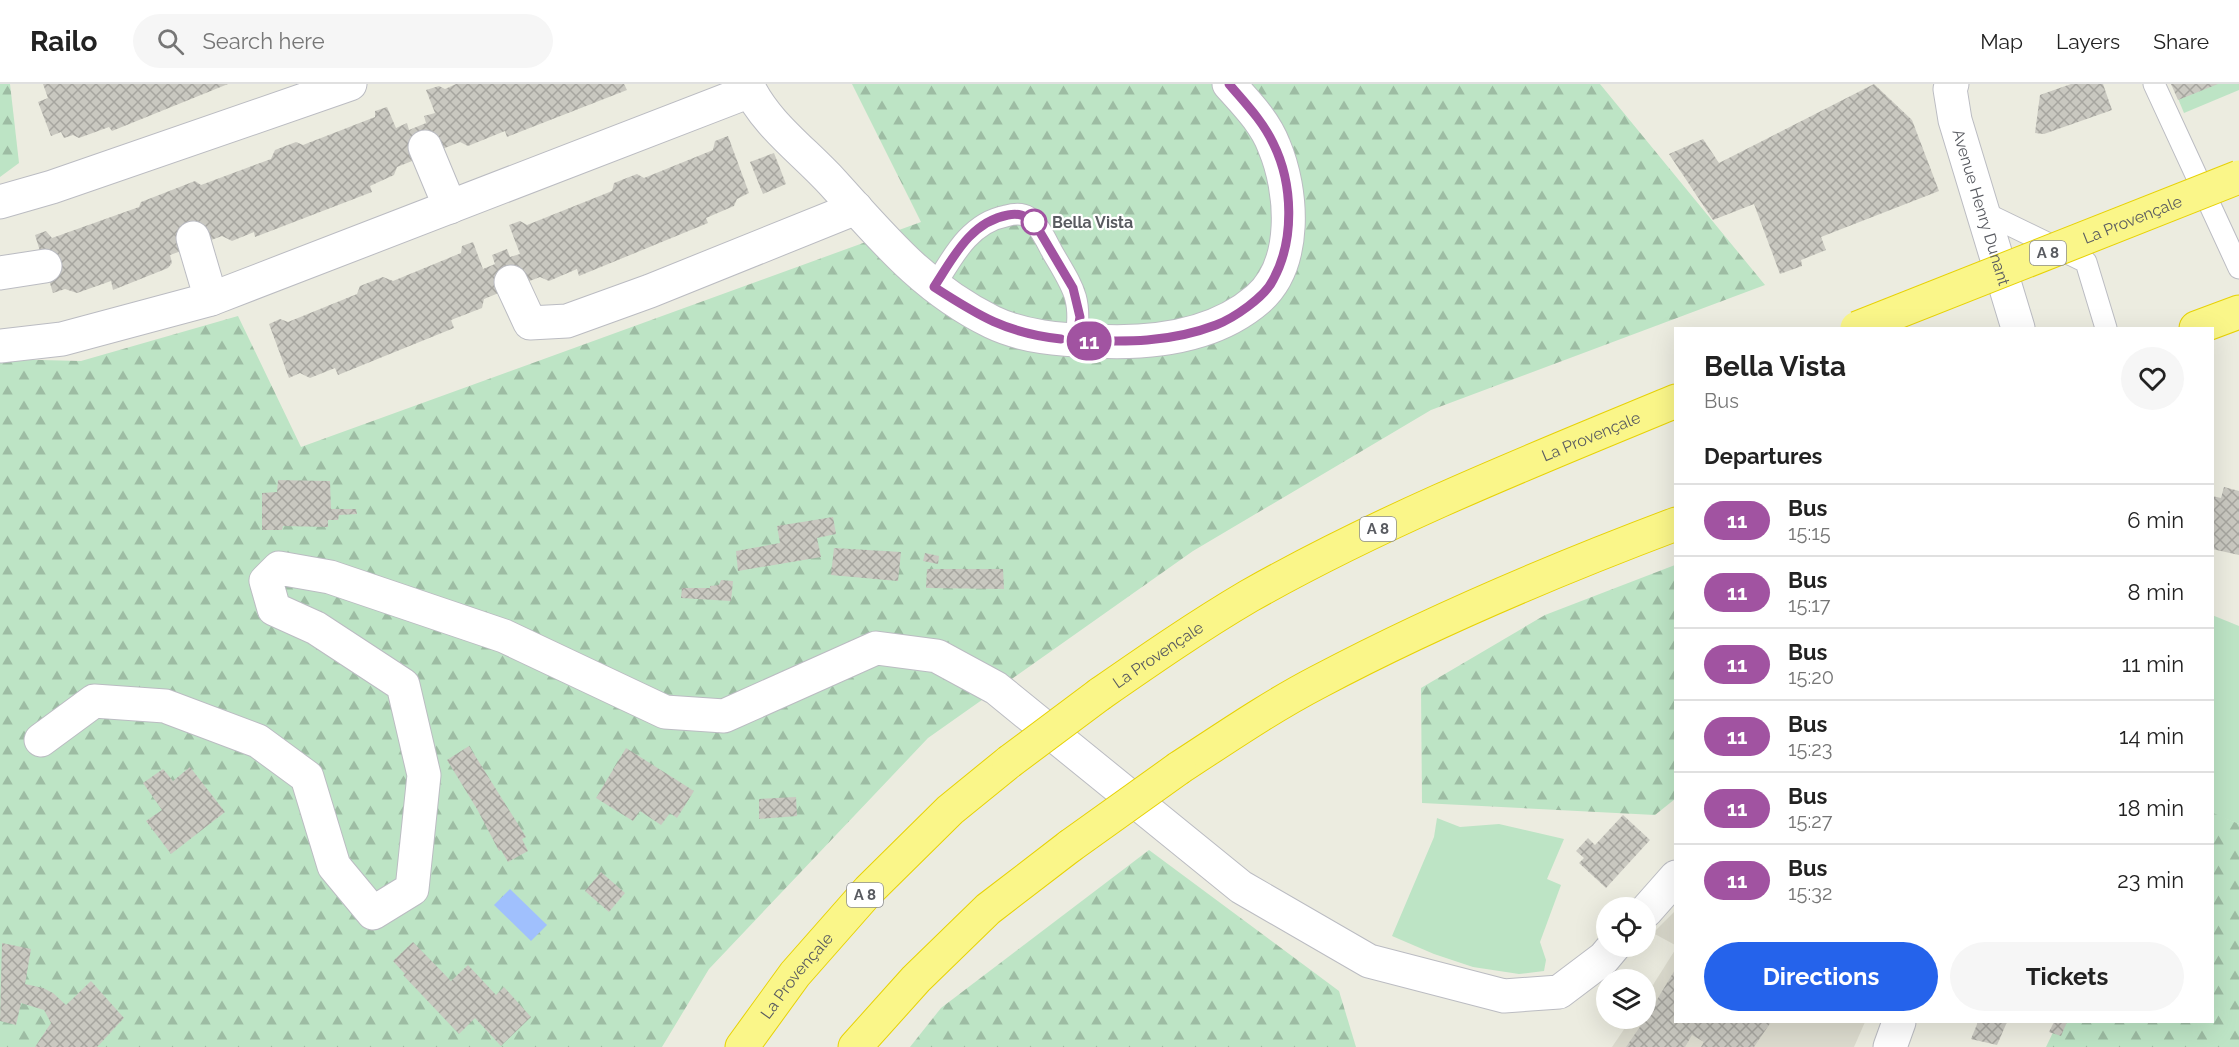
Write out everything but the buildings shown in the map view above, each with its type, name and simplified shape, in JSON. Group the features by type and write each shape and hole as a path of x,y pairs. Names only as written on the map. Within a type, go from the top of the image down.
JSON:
{"highway":[{"name":"La Provençale","path":"1860,327 2239,177"},
{"path":"2199,327 2239,312"},
{"name":"La Provençale","path":"742,1047 795,974 869,891 950,810 1009,762 1100,694 1185,636 1250,596 1385,526 1674,402"},
{"path":"855,1047 916,979 988,909 1070,846 1238,729 1317,682 1429,627 1588,557 1674,525"}],"street":[{"path":"0,346 62,339 211,299 450,207 749,87 776,126 909,266 934,287 993,323 1036,335 1076,340 1149,342 1182,336 1219,324 1257,300 1273,282 1289,231 1284,175 1274,145 1264,127 1229,84"},
{"name":"Avenue Henry Dunant","path":"1948,86 1955,120 2018,327"},
{"path":"0,202 52,187 331,87"},
{"path":"425,147 450,207"},
{"path":"511,282 530,323 567,321 650,291 855,208"},
{"path":"193,238 211,299"},
{"path":"0,273 45,266"},
{"path":"41,740 94,701 165,706 258,741 307,777 334,866 373,913 412,889 424,775 403,685 316,628 274,609 266,581 279,568 330,577 504,636 665,712 724,716 876,648 937,656 996,688 1241,887 1369,961 1504,996 1559,992 1605,957"},
{"path":"1656,900 1674,879"},
{"path":"1890,1047 1899,1023"}],"lane":[{"path":"2154,84 2239,268"},
{"path":"1983,212 2086,262 2106,327"},
{"path":"934,287 958,251 978,227 1003,216 1021,214 1040,231 1073,288 1080,317 1076,340"}],"shaded area":[{"path":"1674,912 1674,944 1656,935 1656,930"},
{"path":"1674,952 1674,1023 1865,1023 1854,1047 1612,1047 1624,1029 1656,1029 1656,980"}],"green space":[{"path":"0,84 10,84 19,163 0,177"},
{"path":"852,84 1600,84 1765,285 1431,410 1193,551 928,738 709,969 662,1047 0,1047 0,359 81,361 238,316 301,447 921,222"},
{"path":"2172,84 2239,84 2239,90 2184,113"},
{"path":"1674,565 1674,800 1655,815 1422,803 1421,688 1545,615"},
{"path":"2214,616 2239,626 2239,824 2214,814"},
{"path":"2214,813 2239,824 2239,1047 2046,1047 2058,1023 2214,1023"},
{"path":"1437,818 1460,827 1499,824 1564,839 1547,879 1561,885 1540,942 1546,960 1544,971 1519,974 1473,967 1392,936 1434,837"},
{"path":"1149,850 1339,991 1356,1047 910,1047 941,1008"}],"water":[{"path":"510,889 547,925 531,941 494,905"}],"bus line":[{"name":"11","path":"1061,339 1017,331 993,323 934,287 961,247 978,227 989,220 1012,214 1021,214 1034,222 1073,288 1080,317 1076,340 1149,342 1182,336 1219,324 1257,300 1273,282 1289,231 1284,175 1274,145 1264,127 1229,84"}],"place":[{"name":"Bella Vista","path":"1034,222"}]}
